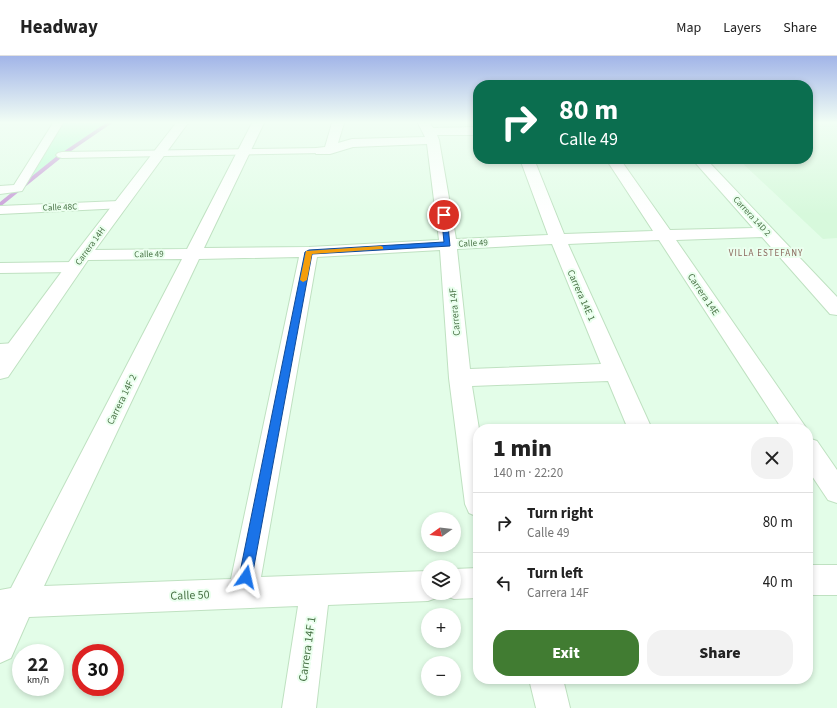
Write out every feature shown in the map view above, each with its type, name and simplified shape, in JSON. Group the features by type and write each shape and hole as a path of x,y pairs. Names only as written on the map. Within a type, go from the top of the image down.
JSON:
{"street":[{"name":"Carrera 14F 2","path":"0,647 10,604 243,153"},
{"name":"Carrera 14F","path":"433,153 448,244 460,378 473,469"},
{"name":"Carrera 14H","path":"0,371 8,350 79,261 158,154"},
{"name":"Carrera 14E 1","path":"529,164 558,239 638,424"},
{"name":"Carrera 14E","path":"615,164 792,424"},
{"name":"Carrera 14D 2","path":"704,164 837,309"},
{"name":"Calle 49","path":"79,261 193,253 309,252 558,239 767,232"},
{"path":"243,593 309,252"},
{"path":"460,378 616,372"},
{"path":"813,455 837,491"},
{"path":"813,580 837,580"},
{"path":"461,584 473,583"},
{"name":"Calle 50","path":"10,604 421,586"},
{"name":"Carrera 14F 1","path":"299,708 315,591"},
{"path":"547,684 553,708"}],"lane":[{"path":"0,190 18,188 39,153"},
{"path":"62,155 183,153"},
{"name":"Calle 48C","path":"0,210 119,205"},
{"name":"Calle 49","path":"0,268 79,261"}],"shaded area":[{"path":"813,153 837,153 837,238 823,239 743,164 813,164"}],"sand":[{"path":"43,153 63,153 58,157 26,182"}],"waterway":[{"path":"0,205 64,153"}],"slow traffic":[{"path":"303,280 309,252 381,248"}],"district":[{"name":"VILLA ESTEFANY","path":"766,253"}],"route":[{"path":"246,577 309,252 448,244 444,215"}]}
